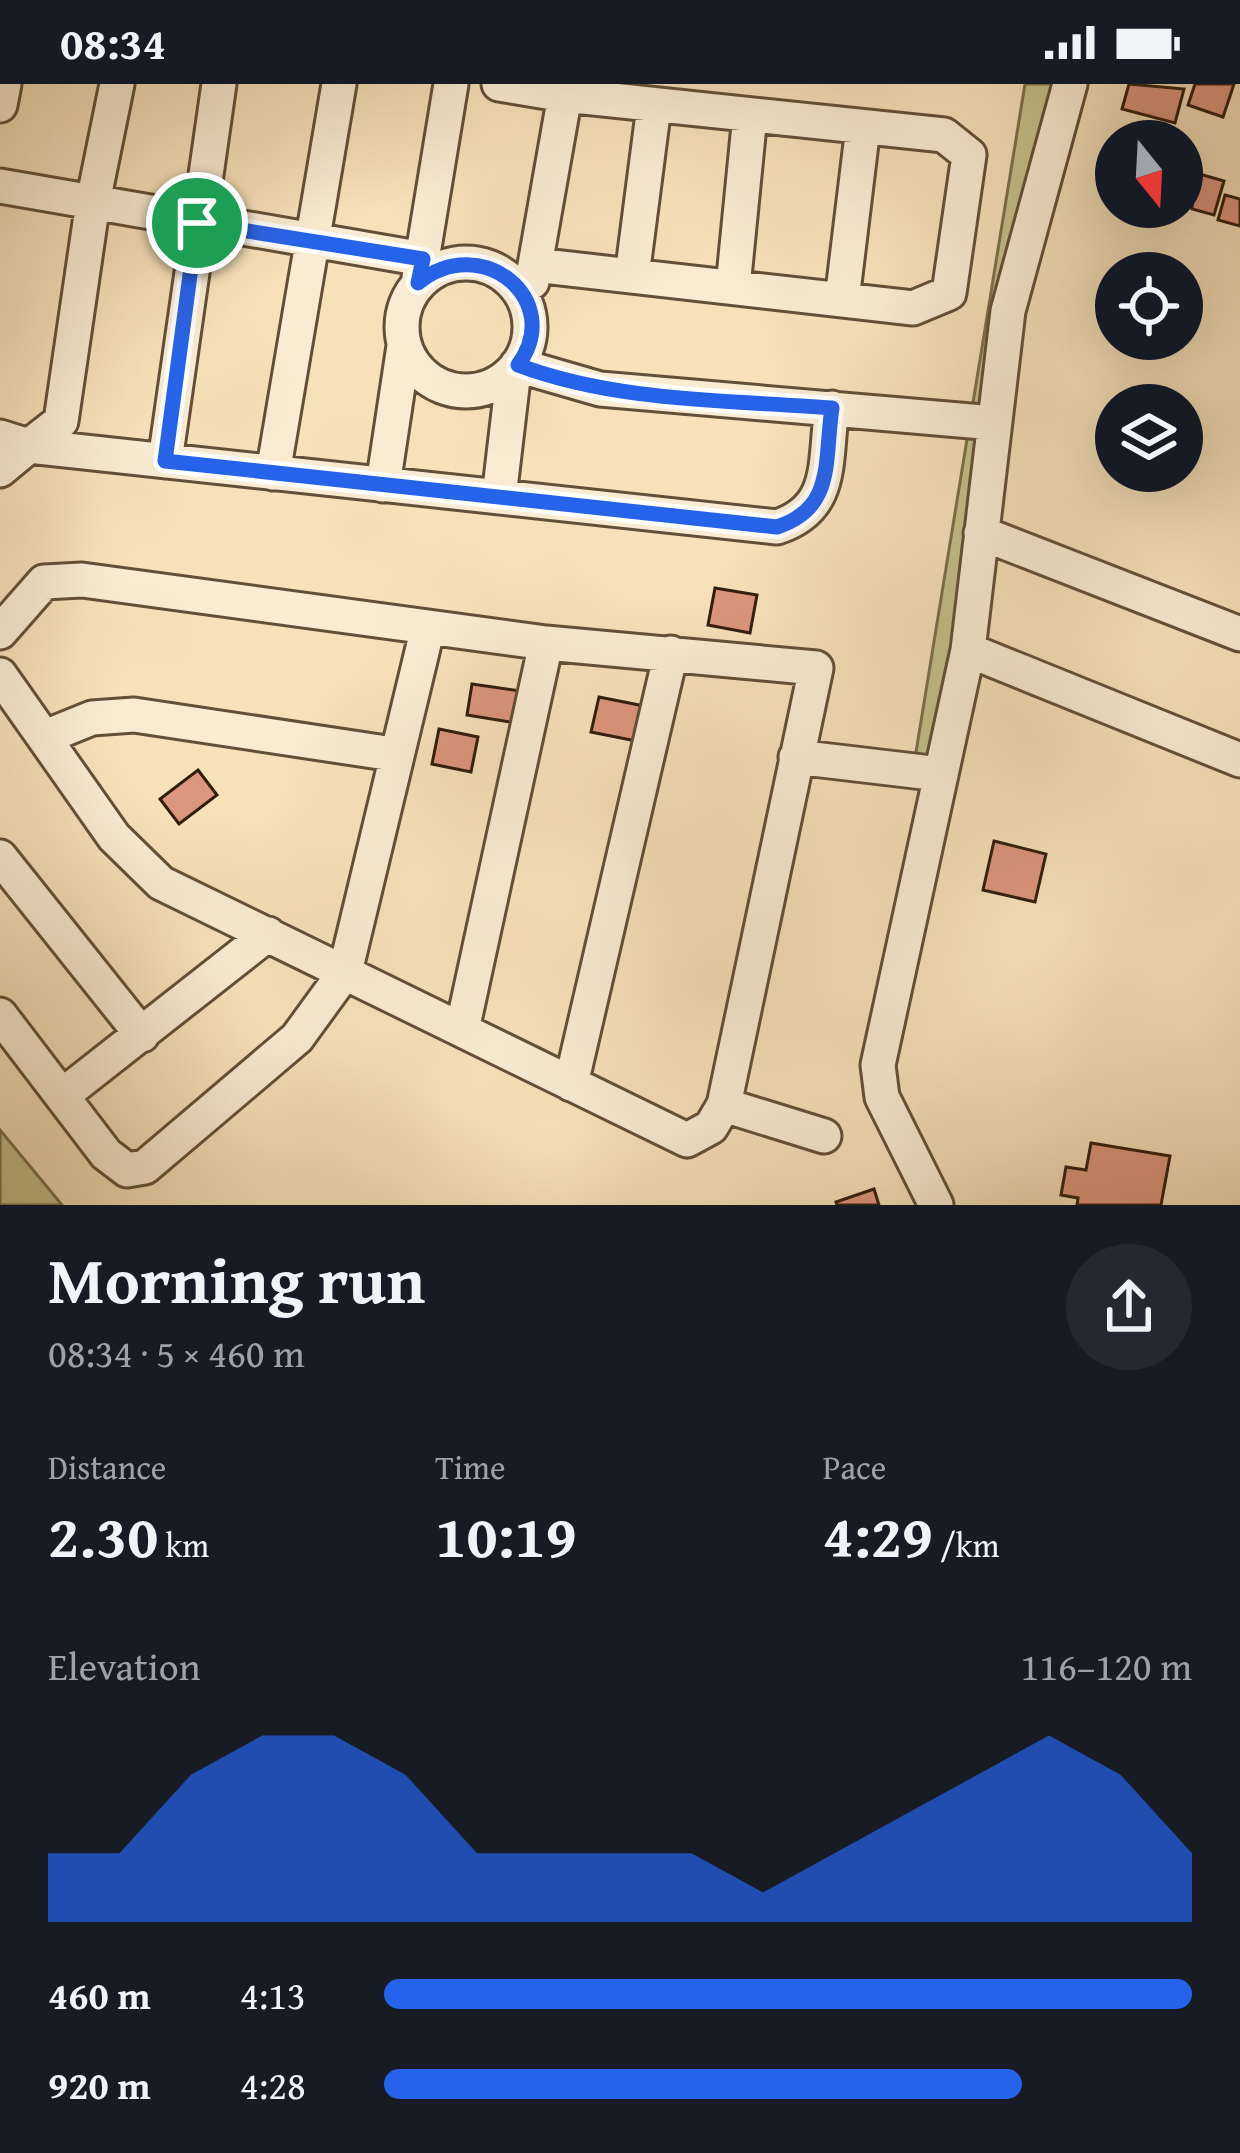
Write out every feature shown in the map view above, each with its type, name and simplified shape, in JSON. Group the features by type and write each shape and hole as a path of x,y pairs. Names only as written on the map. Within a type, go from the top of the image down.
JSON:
{"street":[{"path":"0,105 4,84"},
{"path":"0,470 14,441 61,421 93,202 117,84"},
{"path":"165,461 219,84"},
{"path":"273,473 339,84"},
{"path":"383,485 404,346 403,313 420,271 451,84"},
{"path":"499,84 654,106 944,135 960,142 969,155 949,293 913,308 535,265"},
{"path":"936,1205 889,1113 878,1065 968,650 1008,311 1070,84"},
{"path":"499,497 516,368 530,341 528,308 565,95"},
{"path":"632,276 654,106"},
{"path":"733,287 750,115"},
{"path":"842,300 863,127"},
{"path":"0,186 313,240 420,271 480,264 510,280 528,308"},
{"path":"404,346 422,374 452,390 485,388 516,368 600,389 994,423"},
{"path":"14,441 777,527 803,519 818,503 832,408"},
{"path":"982,532 1240,634"},
{"path":"0,632 44,582 82,580 546,644 815,668 724,1105 711,1127 687,1140 160,883 136,863 0,675"},
{"path":"0,1016 115,1164 127,1170 145,1167 297,1038 345,971 393,754 428,627"},
{"path":"462,1030 546,644"},
{"path":"968,650 1240,760"},
{"path":"571,1084 671,653"},
{"path":"45,737 92,718 134,716 393,754"},
{"path":"796,757 940,774"},
{"path":"0,857 142,1035"},
{"path":"63,1095 268,934"},
{"path":"724,1105 824,1136"}],"shaded area":[{"path":"1025,84 1070,84 1008,311 939,753 925,758 916,752"},
{"path":"0,1130 62,1205 0,1205"}],"building":[{"path":"1129,84 1184,89 1176,120 1122,109"},
{"path":"1195,84 1234,84 1223,117 1188,105"},
{"path":"1203,175 1224,181 1214,215 1203,212"},
{"path":"1225,195 1240,199 1240,226 1218,220"},
{"path":"715,588 757,595 750,633 708,625"},
{"path":"472,684 521,691 516,723 467,715"},
{"path":"599,697 644,706 636,741 591,732"},
{"path":"439,729 478,737 471,772 432,764"},
{"path":"198,770 217,795 179,824 160,799"},
{"path":"994,841 1046,854 1035,902 983,890"},
{"path":"1091,1143 1170,1156 1161,1205 1077,1205 1078,1198 1061,1195 1066,1167 1086,1170"},
{"path":"874,1189 879,1205 837,1205 836,1202"}],"route":[{"path":"197,223 423,259 418,283 431,272 463,262 496,270 521,292 528,308 530,341 518,365 554,379 600,389 832,408 818,503 803,519 777,527 165,461 197,223"}]}
